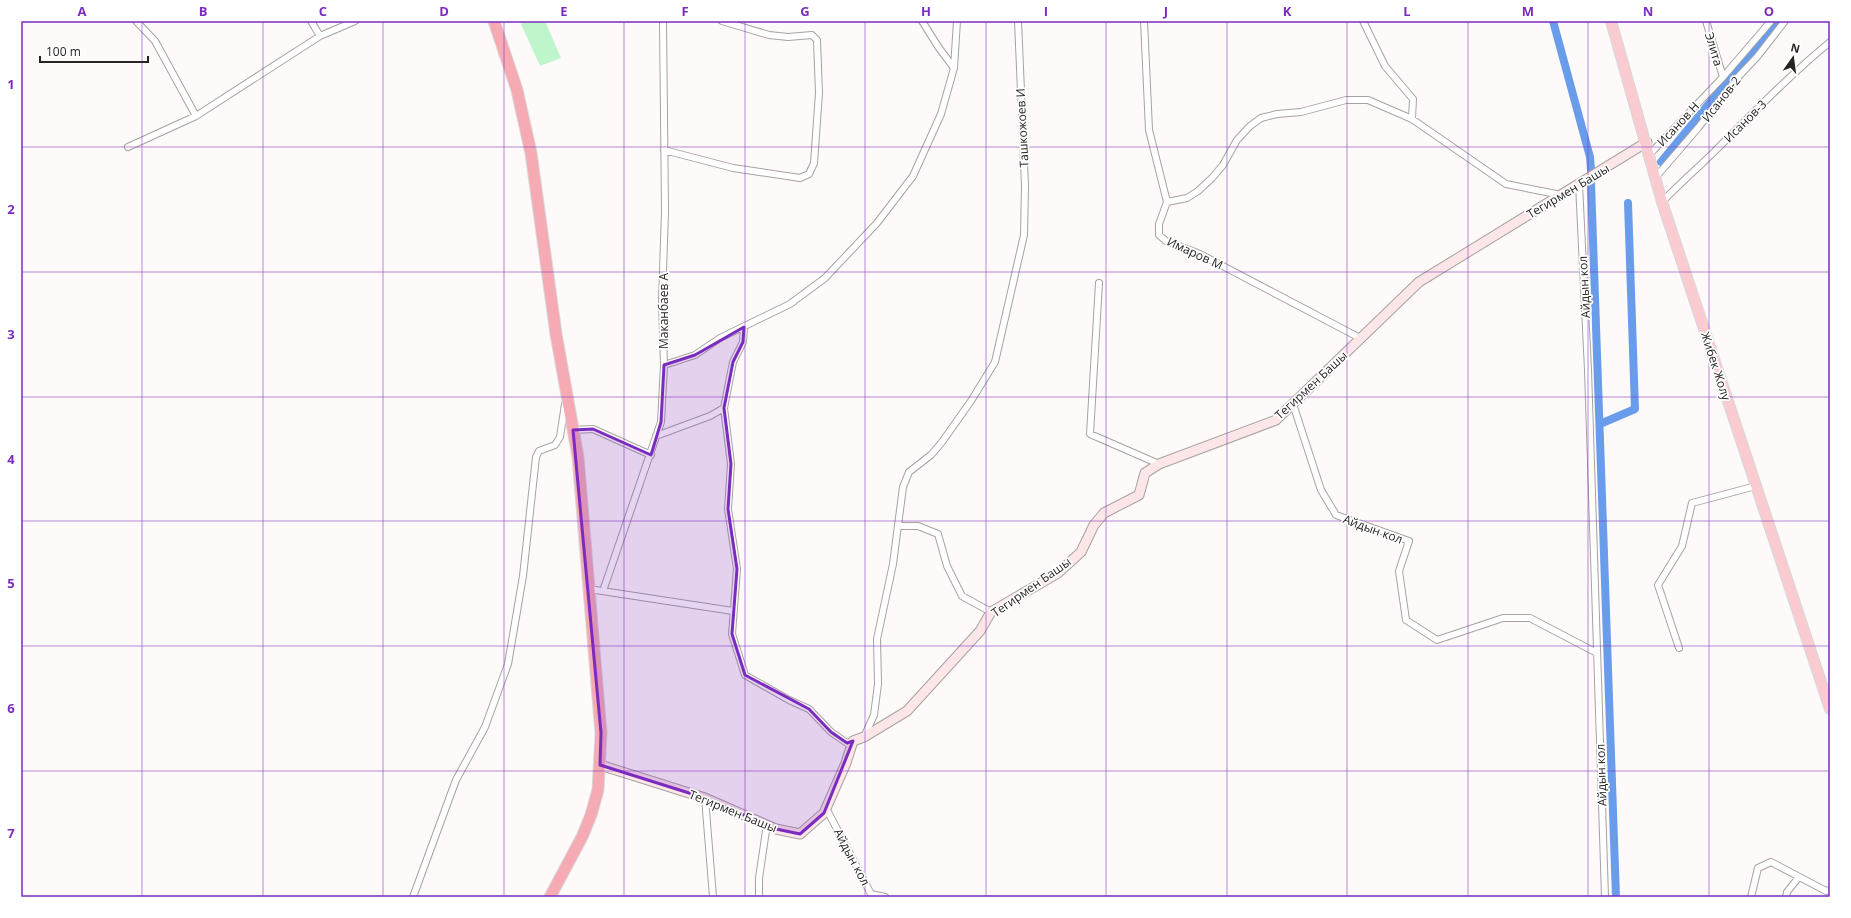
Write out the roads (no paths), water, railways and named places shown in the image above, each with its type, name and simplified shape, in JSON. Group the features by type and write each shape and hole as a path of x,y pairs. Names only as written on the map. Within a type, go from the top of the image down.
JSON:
{"highway":[{"path":"494,21 517,90 531,153 556,334 578,457 601,733 598,790 591,815 582,837 550,897"}],"main road":[{"name":"Жибек Жолу","path":"1612,21 1647,142 1649,155 1662,202 1830,709"}],"street":[{"path":"136,21 155,41 196,116"},
{"path":"311,21 320,36"},
{"path":"128,147 196,116 320,36 355,21"},
{"name":"Маканбаев А","path":"603,591 651,455 661,422 664,365 662,302 665,212 663,21"},
{"path":"664,150 734,168 800,178 809,174 814,163 819,93 817,40 812,35 788,37 769,35 722,21"},
{"path":"922,21 954,68"},
{"path":"664,365 694,355 720,338 744,328 790,304 825,278 877,223 913,176 941,114 954,68 957,21"},
{"name":"Ташкожоев И","path":"864,737 874,715 878,684 877,639 893,564 903,487 909,472 931,455 942,442 971,401 995,362 1024,234 1025,186 1018,21"},
{"path":"1144,21 1149,130 1167,202 1187,198 1198,192 1216,174 1237,140 1250,126 1261,118 1277,114 1300,112 1346,100 1368,100 1412,119 1506,184 1561,195"},
{"path":"1363,21 1385,66 1413,99 1412,119"},
{"name":"Элита","path":"1706,21 1723,77"},
{"name":"Исанов Н","path":"1649,155 1723,77 1771,21"},
{"name":"Исанов-2","path":"1655,178 1694,134 1739,76 1757,57 1785,21"},
{"name":"Исанов-3","path":"1662,202 1680,182 1715,151 1790,75 1830,42"},
{"name":"Тегирмен Башы","path":"600,765 705,798 776,829 800,834 824,813 846,763 853,741 864,737 907,711 980,631 991,612 1058,572 1077,556 1081,552 1094,525 1104,513 1139,494 1145,472 1159,464 1276,420 1419,282 1647,142"},
{"name":"Айдын кол","path":"1579,184 1588,370 1605,897"},
{"name":"Имаров М","path":"1167,202 1159,224 1159,235 1166,242 1200,254 1360,338"},
{"path":"1100,283 1090,434 1159,464"},
{"path":"744,328 743,342 733,362 724,408 731,464 728,509 737,569 732,634 745,675 789,700 809,708 831,732 847,743 853,741"},
{"path":"413,897 456,780 485,727 508,664 523,576 536,457 539,452 556,445 560,437 567,393"},
{"name":"Айдын кол","path":"1293,404 1321,490 1336,515 1409,541 1399,571 1406,620 1437,640 1503,618 1530,618 1597,653"},
{"path":"656,436 710,416 724,408"},
{"path":"573,430 594,429 651,455"},
{"path":"1679,648 1658,585 1682,546 1692,504 1756,486"},
{"path":"898,526 918,526 938,534 947,566 962,596 991,612"},
{"path":"589,589 733,611"},
{"path":"705,798 713,897"},
{"name":"Айдын кол","path":"826,808 871,895 885,897"},
{"path":"759,897 759,878 767,824"},
{"path":"1751,897 1758,868 1771,862 1826,891 1830,890"},
{"path":"1786,897 1787,892 1799,877"}],"waterway":[{"path":"1553,21 1590,157 1591,170"},
{"path":"1661,162 1777,21"},
{"path":"1591,183 1616,897"},
{"path":"1600,424 1635,409 1628,203"}]}
